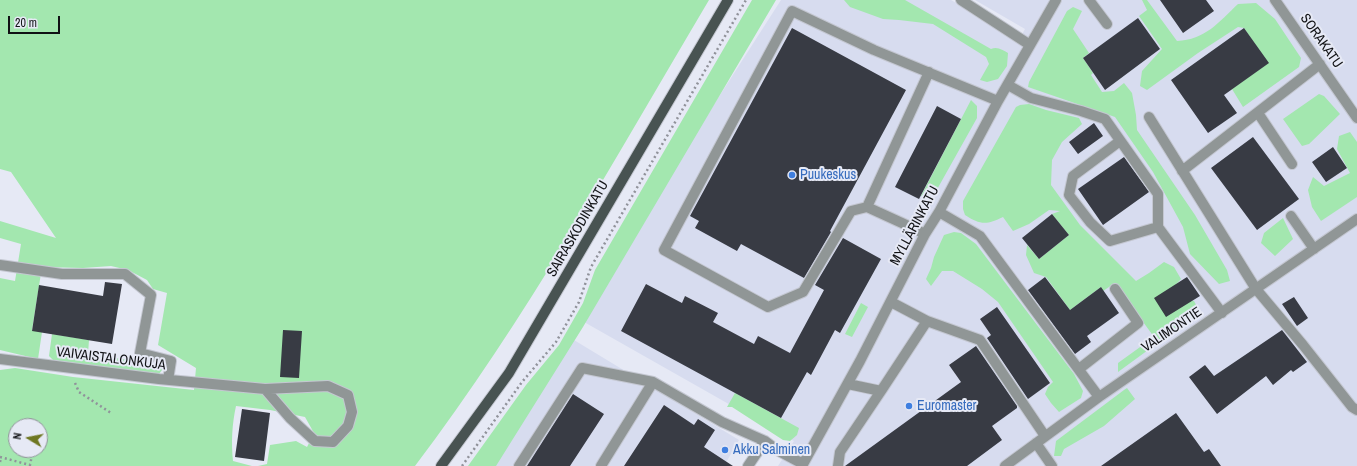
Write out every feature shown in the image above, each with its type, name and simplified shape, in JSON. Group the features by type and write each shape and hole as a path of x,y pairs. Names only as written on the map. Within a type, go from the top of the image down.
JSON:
{"main road":[{"name":"SAIRASKODINKATU","path":"441,466 509,373 728,0"}],"street":[{"path":"962,0 1030,45"},
{"name":"MYLLÄRINKATU","path":"802,465 848,384 925,234 939,212 998,101 1056,0"},
{"path":"1088,0 1107,24"},
{"name":"SORAKATU","path":"1274,0 1357,118"},
{"path":"925,234 867,207 851,211 802,292 768,307 664,250 792,10 874,50 998,101"},
{"path":"1182,170 1320,64"},
{"path":"867,207 929,72"},
{"path":"1008,85 1031,98 1105,119 1158,194 1158,227 1222,313"},
{"path":"1258,112 1292,164"},
{"path":"1150,117 1256,289 1303,345 1352,408 1357,410"},
{"path":"1120,141 1073,176 1069,195 1090,222 1110,241 1158,227"},
{"path":"939,212 980,236 1099,396"},
{"path":"1291,216 1314,249"},
{"name":"VALIMONTIE","path":"1005,466 1099,396 1357,219"},
{"path":"0,265 62,274 125,274 151,294 140,353 171,361 168,380"},
{"path":"1079,369 1138,323 1115,289"},
{"path":"891,302 927,321 980,340 1045,436"},
{"path":"838,466 840,452 927,321"},
{"name":"VAIVAISTALONKUJA","path":"0,359 168,380 265,389 328,386 348,395 352,412 348,426 333,442 315,441 290,418 265,389"},
{"path":"520,466 582,368 653,382 722,422 765,441 802,465"},
{"path":"601,466 653,382"},
{"path":"848,384 880,391"},
{"path":"748,466 765,441"},
{"path":"1036,442 1052,466"}],"path":[{"path":"462,466 522,382 556,342 579,302 591,267 746,0"},
{"path":"68,368 79,392 111,413"},
{"path":"0,462 0,457 30,465 31,458"}],"shaded area":[{"path":"781,0 951,0 1019,40 1025,29 975,0 1357,0 1357,466 778,466 794,441 577,318"},
{"path":"569,337 739,440 724,466 488,466"}],"green space":[{"path":"0,0 709,0 604,178 532,296 456,411 415,466 258,466 267,464 270,445 296,441 307,447 314,433 305,417 270,410 236,406 232,434 233,461 252,466 0,466 0,370 15,368 73,377 194,390 196,368 158,345 167,293 153,289 147,280 128,270 111,266 83,268 42,267 32,330 42,332 38,359 0,350 0,278 15,281 21,244 0,238 0,221 56,238 11,172 0,169"},
{"path":"752,0 776,0 583,327 496,466 468,466 526,385 559,345 583,303 595,270"},
{"path":"844,0 905,0 991,49 998,48 1008,53 1007,66 998,79 987,82 980,80 989,64 986,57 933,24 883,19 850,7"},
{"path":"1142,0 1147,0 1177,41 1187,40 1204,34 1238,4 1256,3 1275,19 1301,58 1299,67 1243,107 1232,89 1268,63 1244,28 1238,27 1198,53 1147,90 1140,86 1142,71 1162,49 1139,16 1147,10"},
{"path":"1073,7 1082,11 1073,29 1089,53 1083,58 1093,73 1091,75 1102,92 1114,91 1124,83 1132,93 1137,130 1195,215 1227,270 1230,281 1219,284 1190,254 1183,227 1153,172 1115,117 1028,87 1029,82 1067,11"},
{"path":"1319,94 1324,96 1340,114 1309,144 1302,146 1283,119"},
{"path":"971,100 977,106 977,118 935,193 921,196"},
{"path":"1029,104 1079,118 1082,124 1062,142 1052,160 1051,185 1080,225 1136,281 1164,262 1174,267 1181,279 1169,292 1178,298 1194,301 1200,312 1118,372 1118,363 1154,337 1115,283 1103,291 1101,287 1070,310 1046,277 1034,273 1026,255 1027,245 1039,259 1069,235 1052,214 1060,211 1049,210 1029,224 1013,231 1003,217 988,223 979,222 965,215 963,209 963,201 1016,107"},
{"path":"1350,132 1357,142 1357,197 1321,221 1312,207 1308,190 1313,177 1324,186 1350,173 1337,149 1339,136"},
{"path":"1283,218 1293,239 1275,256 1261,243 1264,233"},
{"path":"954,232 961,233 976,244 1074,374 1083,391 1081,398 1059,412 1045,394 1048,387 1053,382 998,302 982,289 953,271 942,271 931,286 926,279 934,257 944,235"},
{"path":"861,303 868,307 852,337 845,334"},
{"path":"52,334 89,340 88,354 160,364 162,370 159,374 155,374 53,360 49,356"},
{"path":"1127,388 1135,399 1104,426 1064,449 1061,456 1054,456 1056,441"},
{"path":"735,393 799,428 797,435 790,441 783,440 732,407 727,407"}],"building":[{"path":"1160,0 1206,0 1214,11 1183,33"},
{"path":"1138,18 1160,49 1105,90 1083,58"},
{"path":"792,28 906,90 830,231 831,232 804,278 741,244 737,251 695,228 699,221 690,216"},
{"path":"1244,28 1269,63 1224,95 1237,113 1208,133 1171,80"},
{"path":"937,106 961,119 919,199 895,187"},
{"path":"1094,123 1103,136 1078,154 1069,142"},
{"path":"1253,137 1299,199 1257,230 1211,168"},
{"path":"1333,147 1347,168 1326,182 1312,162"},
{"path":"1124,157 1149,192 1103,225 1078,189"},
{"path":"1052,214 1069,235 1039,259 1022,238"},
{"path":"843,238 881,259 840,333 835,330 811,375 807,372 781,418 621,331 646,284 682,303 685,296 718,313 713,322 754,344 758,336 790,353 824,290 815,285"},
{"path":"1045,277 1070,310 1101,287 1119,313 1087,336 1091,342 1075,354 1028,290"},
{"path":"1187,277 1200,296 1166,317 1154,298"},
{"path":"105,282 122,284 112,344 32,331 39,285 103,296"},
{"path":"1294,297 1308,318 1297,326 1282,304"},
{"path":"997,307 1050,383 1028,399 987,338 991,335 980,319"},
{"path":"283,330 302,331 299,378 280,377"},
{"path":"1282,330 1307,362 1293,372 1291,370 1273,385 1266,376 1217,414 1189,377 1205,365 1214,376"},
{"path":"976,346 1017,406 1017,408 992,426 1002,440 967,466 845,466 961,382 949,365"},
{"path":"573,394 604,414 570,466 527,466"},
{"path":"664,405 694,425 698,419 715,430 704,447 733,466 624,466"},
{"path":"242,409 270,413 264,461 235,457"},
{"path":"1176,413 1204,452 1209,449 1221,466 1101,466"}],"place":[{"name":"Puukeskus","path":"792,175"},
{"name":"Euromaster","path":"909,406"},
{"name":"Akku Salminen","path":"725,450"}]}
